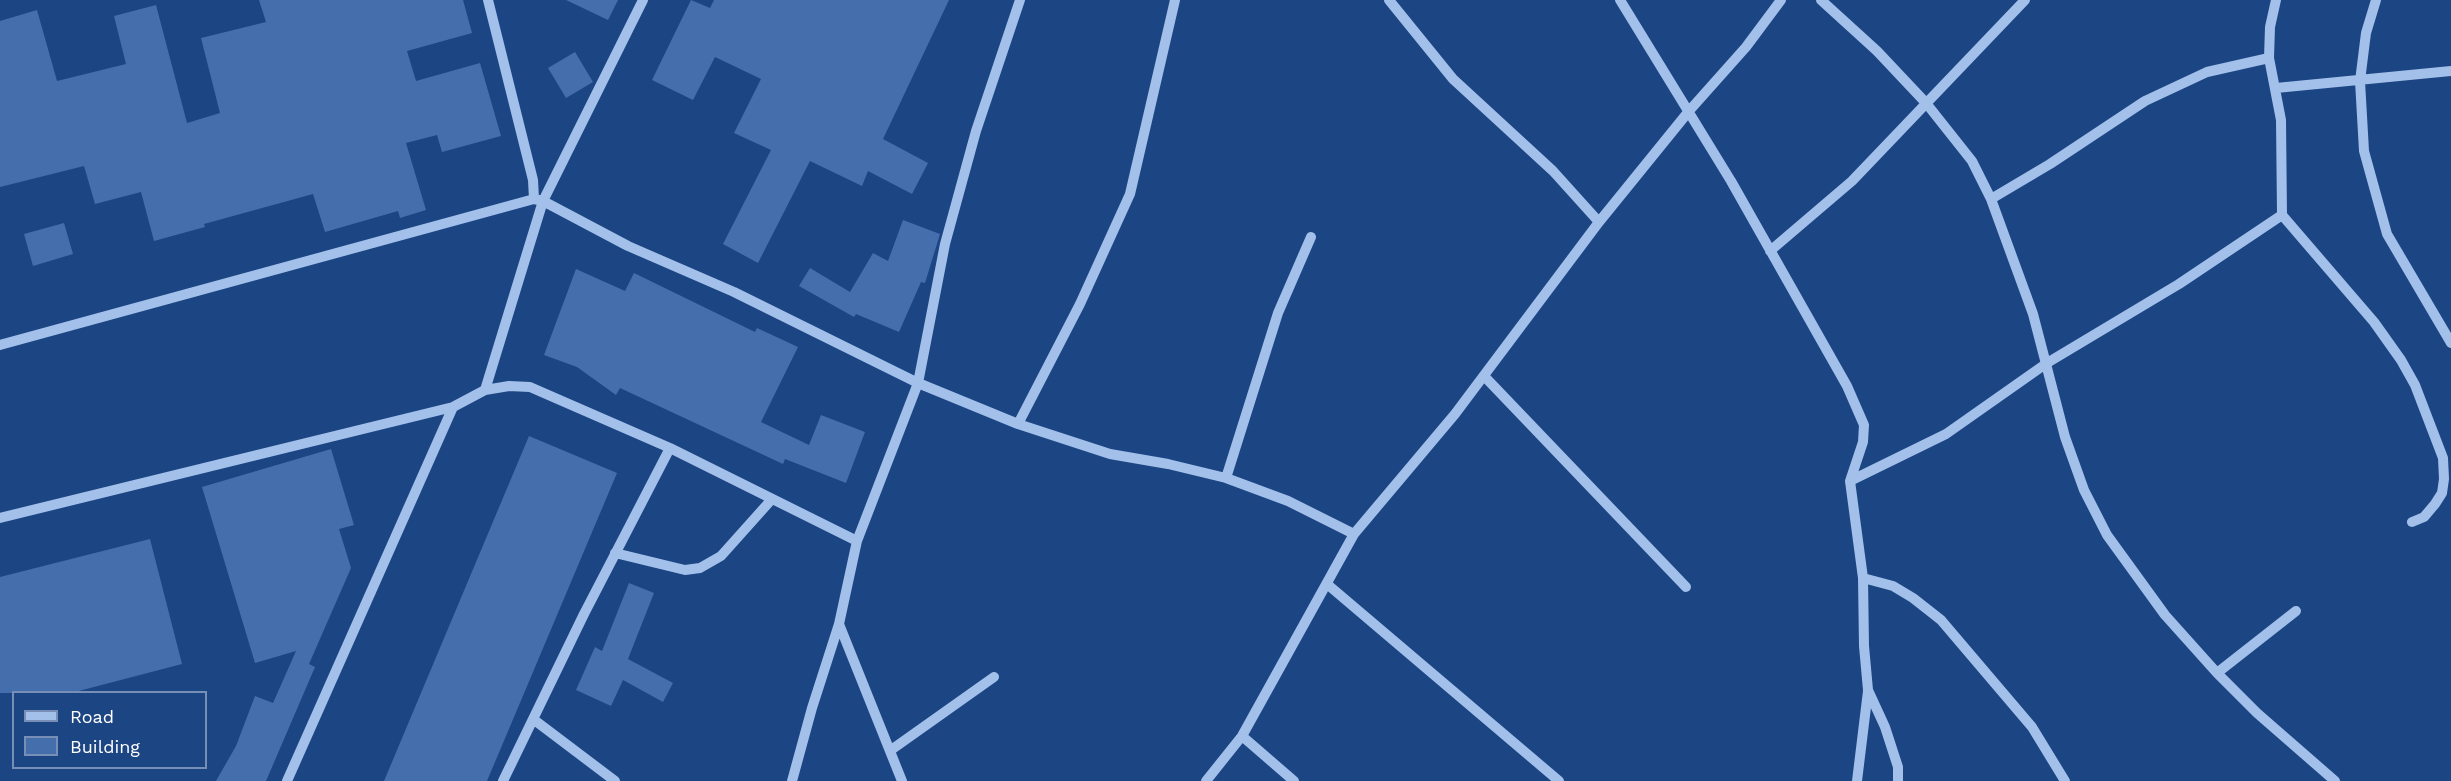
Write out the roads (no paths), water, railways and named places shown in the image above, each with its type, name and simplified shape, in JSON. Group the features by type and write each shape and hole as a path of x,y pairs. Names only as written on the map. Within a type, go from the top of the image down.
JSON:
{"street":[{"path":"488,0 539,200"},
{"path":"485,390 539,200 643,0"},
{"path":"792,781 839,624 857,541 918,384 945,244 976,131 1020,0"},
{"path":"1018,424 1080,304 1130,194 1175,0"},
{"path":"1389,0 1453,79 1553,171 1599,222"},
{"path":"1620,0 1689,111 1770,251 1847,386 1864,425 1863,442 1850,481 1863,578 1864,646 1868,690 1857,781"},
{"path":"1206,781 1242,736 1354,534 1485,377 1599,222 1689,111 1746,47 1781,0"},
{"path":"1821,0 1877,51 1926,103 1972,161 1991,199 2033,314 2065,437 2084,490 2107,535 2165,615 2217,673 2258,713 2335,781"},
{"path":"1770,251 1852,182 2025,0"},
{"path":"2276,0 2270,27 2269,58 2270,73 2276,88 2283,169 2282,215 2374,322 2401,360 2415,385 2443,458 2444,479 2442,493 2435,504 2424,517 2412,522"},
{"path":"2376,0 2366,33 2360,81 2364,151 2387,234 2451,344"},
{"path":"1991,199 2050,164 2145,100 2207,72 2269,58"},
{"path":"2276,88 2451,71"},
{"path":"0,345 539,200 628,246 734,292 918,384 1018,424 1110,454 1168,464 1226,478 1288,501 1354,534"},
{"path":"1850,481 1946,434 2047,363 2179,284 2282,215"},
{"path":"1226,478 1278,313 1311,237"},
{"path":"1485,377 1686,587"},
{"path":"0,518 453,407 485,390 508,386 530,387 670,448 857,541"},
{"path":"287,781 453,407"},
{"path":"503,781 615,553 670,448"},
{"path":"615,553 685,570 700,568 721,556 772,499"},
{"path":"1863,578 1893,586 1941,620 2032,727 2065,781"},
{"path":"1326,584 1559,781"},
{"path":"2217,673 2296,611"},
{"path":"839,624 902,781"},
{"path":"891,750 994,677"},
{"path":"1868,690 1886,727 1898,767 1898,781"},
{"path":"533,719 615,781"},
{"path":"1242,736 1294,781"}]}
